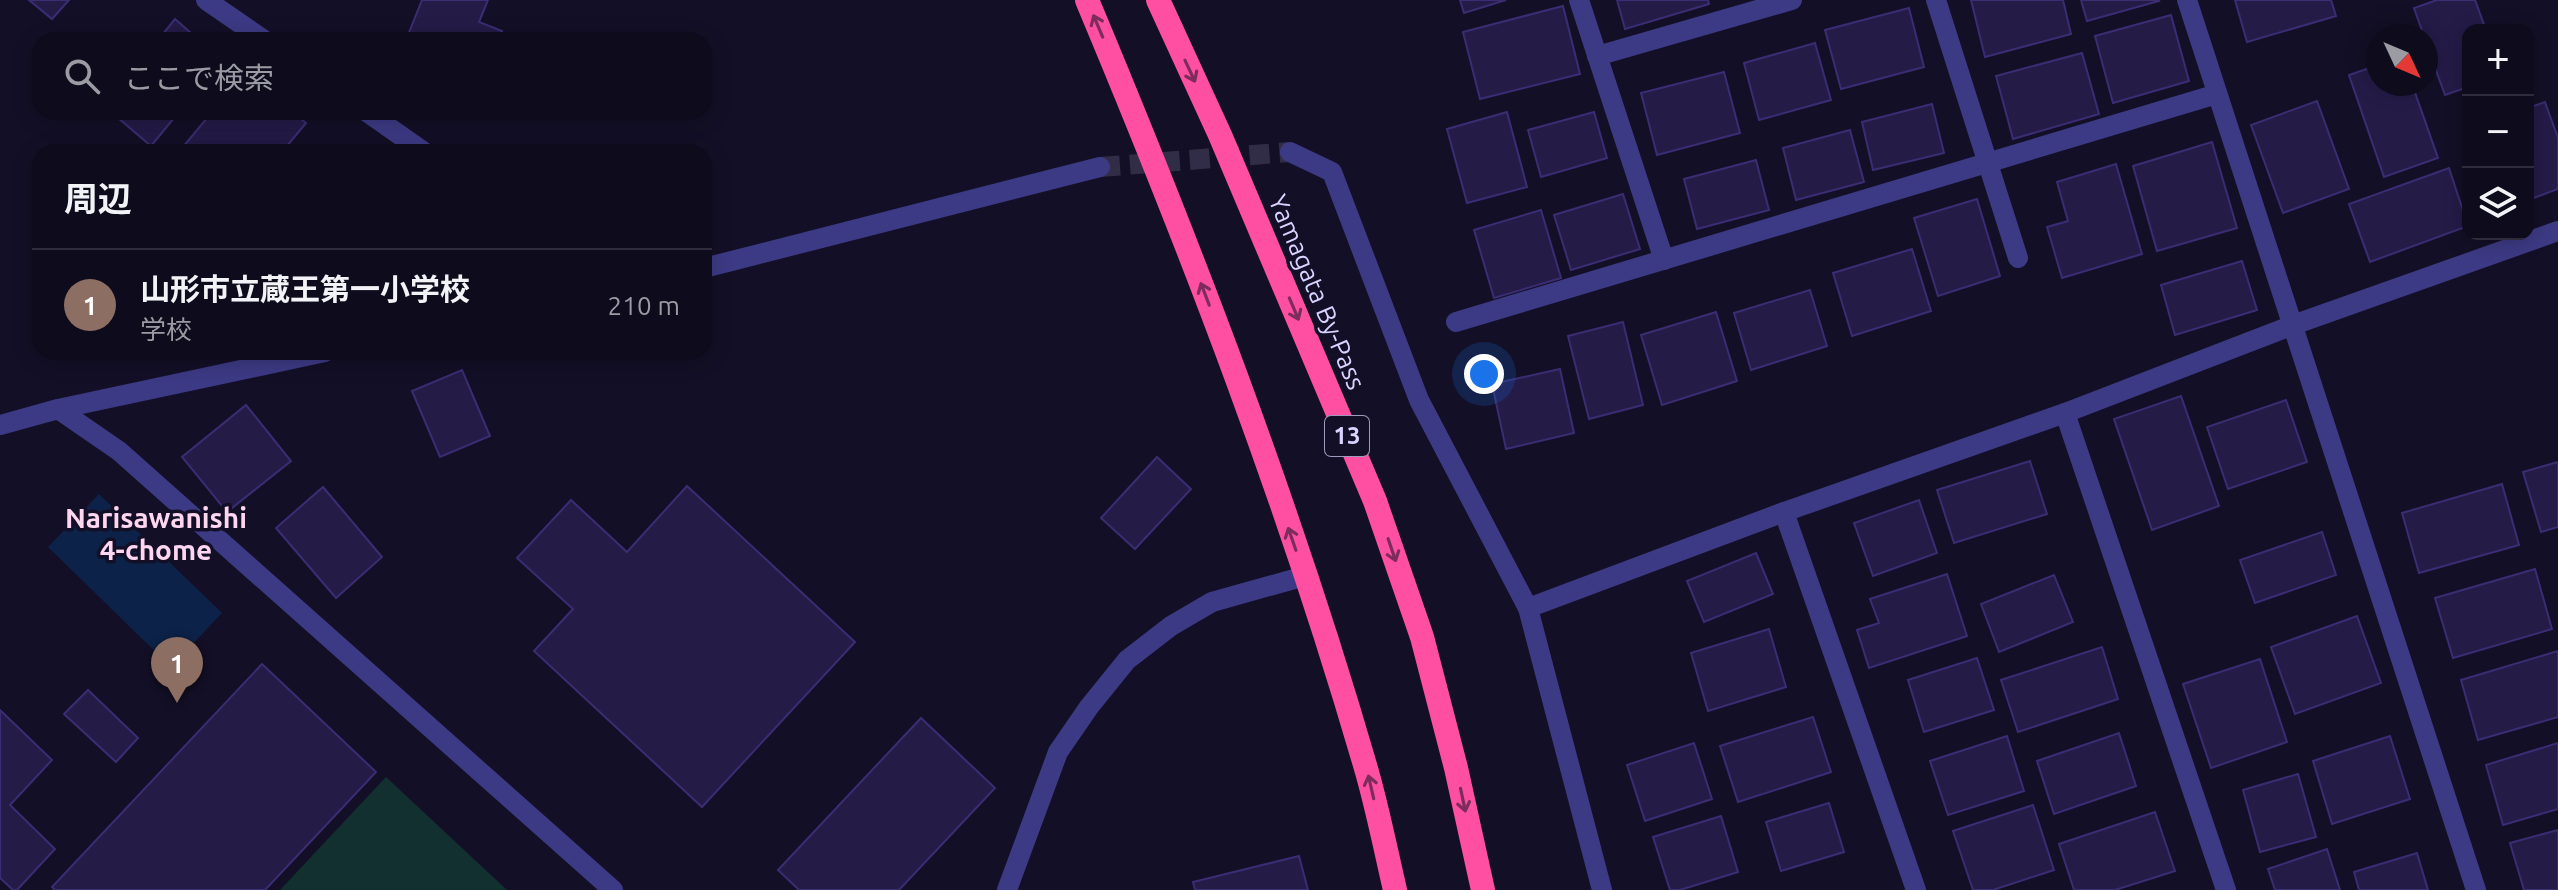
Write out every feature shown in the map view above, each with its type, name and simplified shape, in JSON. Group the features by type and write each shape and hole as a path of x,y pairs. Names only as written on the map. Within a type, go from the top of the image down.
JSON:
{"highway":[{"path":"1087,0 1159,172 1236,376 1305,576 1368,774 1395,890"},
{"name":"Yamagata By-Pass","path":"1158,0 1220,135 1375,501 1422,637 1483,890"}],"lane":[{"path":"206,0 252,32"},
{"path":"1579,0 1664,260"},
{"path":"1597,56 1792,0"},
{"path":"1936,0 2018,258"},
{"path":"2187,0 2476,890"},
{"path":"1456,322 2217,94"},
{"path":"378,120 413,144"},
{"path":"1290,152 1332,172 1419,400 1528,608 1602,890"},
{"path":"712,266 1100,167"},
{"path":"1528,608 1784,512 2065,413 2293,325 2558,231"},
{"path":"0,425 58,409 288,360"},
{"path":"58,409 119,451 613,890"},
{"path":"2065,413 2226,890"},
{"path":"1784,512 1916,890"},
{"path":"1007,890 1058,752 1127,660 1171,626 1212,602 1305,576"}],"green space":[{"path":"386,777 507,890 280,890"}],"water":[{"path":"99,494 222,613 171,667 48,547"}],"building":[{"path":"29,0 69,0 52,19"},
{"path":"422,0 488,0 479,22 502,31 502,32 409,32"},
{"path":"1460,0 1506,0 1464,13"},
{"path":"1617,0 1708,0 1709,4 1625,29"},
{"path":"1971,0 2063,0 2071,34 1985,57"},
{"path":"2081,0 2158,0 2159,1 2087,21"},
{"path":"2235,0 2331,0 2336,16 2247,42"},
{"path":"2437,0 2475,0 2484,24 2462,24 2462,89 2445,95 2438,76 2438,24 2420,24 2414,8"},
{"path":"1563,6 1580,74 1480,99 1463,32"},
{"path":"1909,8 1924,67 1841,89 1825,30"},
{"path":"2171,15 2189,81 2113,103 2095,36"},
{"path":"175,19 190,32 164,32"},
{"path":"1815,43 1831,100 1759,120 1744,63"},
{"path":"2082,53 2099,114 2013,139 1996,76"},
{"path":"2366,69 2366,96 2416,96 2438,158 2384,177 2349,75"},
{"path":"1724,72 1740,133 1657,155 1641,93"},
{"path":"2317,101 2349,189 2283,213 2251,125"},
{"path":"2545,102 2558,138 2558,189 2534,198 2534,168 2534,106"},
{"path":"1932,104 1944,153 1873,170 1862,122"},
{"path":"1507,112 1527,187 1467,203 1447,129"},
{"path":"1594,112 1607,158 1541,177 1528,130"},
{"path":"120,120 172,120 153,144"},
{"path":"205,120 302,120 306,123 289,144 185,144"},
{"path":"1850,130 1864,182 1796,200 1783,148"},
{"path":"2212,142 2237,228 2157,251 2133,166"},
{"path":"1756,160 1769,210 1697,229 1684,179"},
{"path":"2116,164 2142,254 2062,278 2047,227 2068,221 2057,182"},
{"path":"2449,168 2462,208 2462,228 2370,262 2349,204"},
{"path":"1623,194 1640,249 1571,270 1554,215"},
{"path":"1977,199 2000,276 1938,296 1914,218"},
{"path":"1541,210 1561,278 1494,298 1474,230"},
{"path":"1912,249 1931,311 1852,336 1833,273"},
{"path":"2242,261 2257,310 2175,335 2161,285"},
{"path":"1810,290 1827,346 1751,370 1734,313"},
{"path":"1716,312 1737,381 1662,405 1641,335"},
{"path":"1623,322 1643,405 1589,419 1568,336"},
{"path":"1560,369 1574,433 1506,449 1492,384"},
{"path":"462,370 490,436 440,457 412,391"},
{"path":"2181,396 2219,506 2152,530 2114,419"},
{"path":"2286,400 2307,462 2228,489 2207,427"},
{"path":"246,405 291,461 227,512 182,457"},
{"path":"1157,457 1191,489 1135,549 1101,518"},
{"path":"2030,461 2047,514 1954,543 1937,490"},
{"path":"2558,462 2558,527 2541,532 2523,472"},
{"path":"2502,484 2519,545 2419,573 2402,513"},
{"path":"687,486 855,642 702,807 534,651 573,609 517,558 571,500 627,552"},
{"path":"323,487 382,557 336,598 276,528"},
{"path":"1919,500 1937,553 1873,576 1854,523"},
{"path":"2322,532 2336,575 2255,603 2240,560"},
{"path":"1756,553 1773,594 1704,622 1687,581"},
{"path":"2535,569 2552,629 2453,658 2435,598"},
{"path":"1947,574 1967,636 1869,668 1857,630 1879,623 1870,599"},
{"path":"2054,575 2073,622 1999,652 1981,604"},
{"path":"2357,616 2381,683 2295,714 2271,647"},
{"path":"1769,629 1786,687 1708,711 1691,653"},
{"path":"2102,647 2118,699 2018,732 2001,680"},
{"path":"2558,651 2558,717 2478,740 2461,680"},
{"path":"1977,658 1994,710 1924,732 1908,680"},
{"path":"2260,659 2287,742 2211,768 2183,684"},
{"path":"262,664 376,772 265,890 55,890 52,887"},
{"path":"88,690 138,738 116,762 64,714"},
{"path":"0,710 52,760 10,805 55,849 17,890 0,878"},
{"path":"1813,717 1831,772 1738,802 1720,746"},
{"path":"921,718 995,788 899,890 799,890 778,870"},
{"path":"2119,733 2136,786 2054,814 2037,761"},
{"path":"2007,736 2024,791 1948,815 1930,761"},
{"path":"2390,736 2410,799 2332,824 2313,761"},
{"path":"1694,743 1712,799 1645,821 1627,765"},
{"path":"2558,743 2558,809 2503,825 2486,765"},
{"path":"2298,774 2316,837 2260,852 2243,790"},
{"path":"1829,803 1844,852 1781,871 1766,822"},
{"path":"2033,805 2054,870 1993,890 1973,890 1953,831"},
{"path":"2155,812 2175,871 2115,890 2074,890 2059,844"},
{"path":"1721,816 1738,872 1680,890 1670,890 1653,837"},
{"path":"2558,830 2558,890 2524,890 2510,843"},
{"path":"2327,849 2340,890 2275,890 2268,869"},
{"path":"2417,853 2428,890 2359,890 2354,872"},
{"path":"1299,856 1308,890 1195,890 1193,882"}],"tunnel":[{"path":"1100,167 1290,152"}],"place":[{"name":"山形市立蔵王第一小学校","path":"177,703"}],"district":[{"name":"Narisawanishi 4-chome","path":"156,534"}]}
